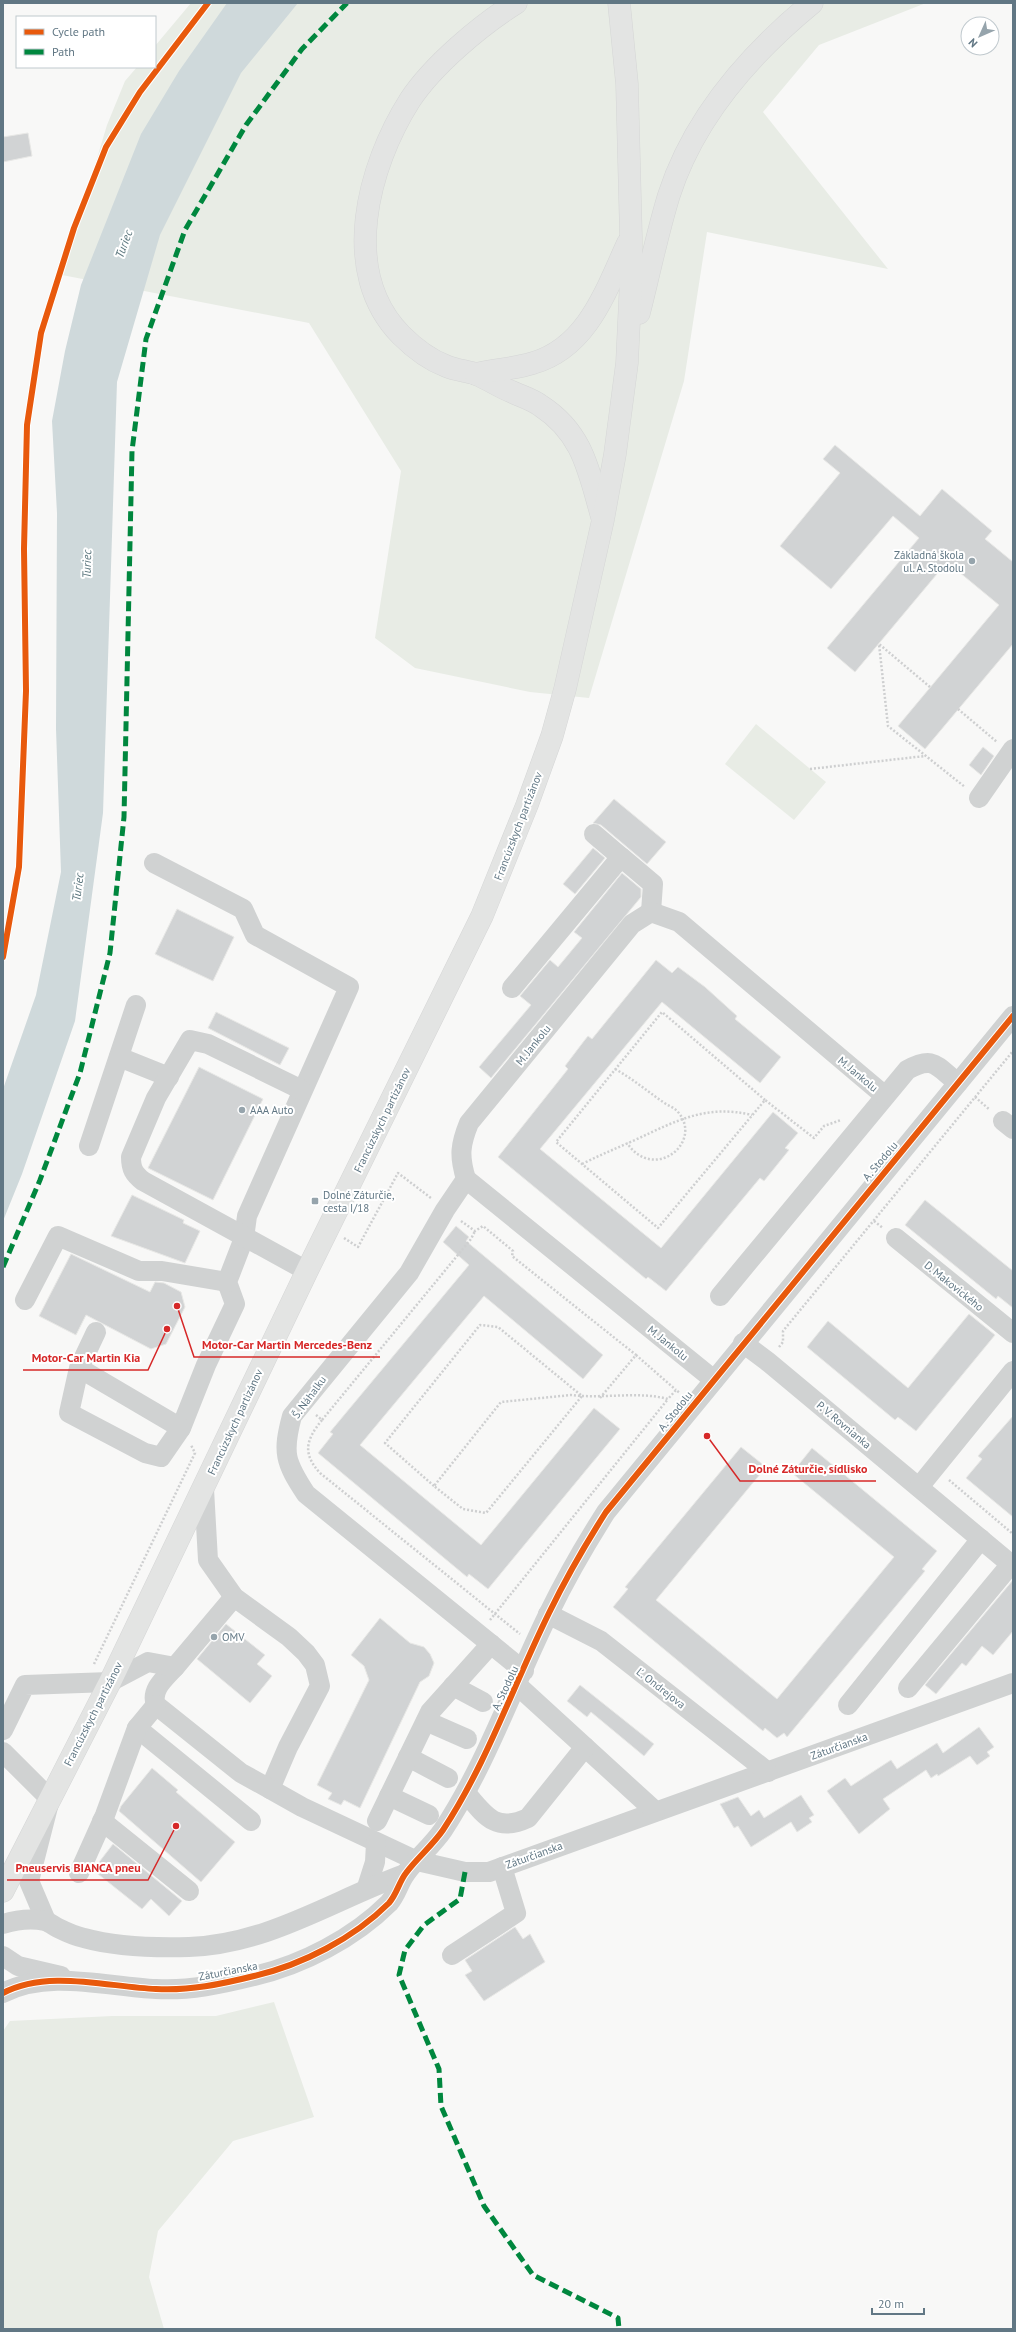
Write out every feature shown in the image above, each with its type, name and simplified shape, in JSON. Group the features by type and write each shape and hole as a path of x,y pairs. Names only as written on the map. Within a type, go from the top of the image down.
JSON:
{"main road":[{"path":"516,3 469,38 438,68 410,100 384,154 377,172 368,207 365,243 368,268 374,290 382,309 400,334 419,350 446,366 476,374 540,405 563,422 577,441 585,459 603,520"},
{"path":"619,3 627,84 631,237 631,279 627,363"},
{"path":"627,363 670,195 686,154 711,110 743,67 776,32 812,3"},
{"path":"476,374 534,363 564,349 580,334 601,303 631,237"},
{"name":"Francúzskych partizánov","path":"3,1891 110,1682 204,1489 307,1271 482,916 527,806 565,689 603,520 615,454 627,363"}],"street":[{"path":"979,798 1012,751"},
{"path":"594,834 653,884 651,912"},
{"path":"512,988 621,857"},
{"path":"96,1332 79,1368 69,1413 145,1454 161,1457 181,1428 206,1365 235,1304 227,1282 244,1238 247,1216 302,1090 350,987 255,935 244,909 154,863"},
{"name":"M. Jankolu","path":"714,1380 466,1179 461,1164 461,1143 469,1123 632,924 651,912 679,922 885,1096"},
{"path":"89,1146 136,1006"},
{"name":"A. Stodolu","path":"411,1867 442,1832 466,1792 520,1678 548,1614 580,1552 606,1512 743,1343 1013,1016"},
{"path":"302,1090 208,1044 190,1040 156,1098 131,1157 133,1170 143,1181 244,1238 307,1271"},
{"path":"119,1057 169,1076"},
{"path":"720,1296 907,1070 921,1062 932,1062 958,1083"},
{"name":"Š. Náhalku","path":"466,1179 445,1210 409,1274 292,1416 285,1441 288,1460 293,1475 306,1494 484,1639 585,1748 656,1811"},
{"path":"25,1300 58,1236 139,1271 162,1271 227,1282"},
{"name":"D. Makovického","path":"896,1238 1013,1333"},
{"name":"P. V. Rovnianka","path":"743,1343 767,1360 1012,1565"},
{"path":"79,1368 181,1428"},
{"path":"918,1487 1013,1371"},
{"path":"204,1489 208,1560 234,1596 289,1637 306,1653 319,1675 320,1686 288,1747 270,1789"},
{"path":"848,1705 981,1539"},
{"path":"908,1688 1012,1565"},
{"path":"234,1596 155,1691 153,1698 156,1705 241,1773 376,1843 411,1867"},
{"name":"Ľ. Ondrejova","path":"548,1614 601,1641 768,1772"},
{"path":"377,1821 430,1712 453,1686 484,1639"},
{"path":"3,1730 25,1685 110,1682 148,1662 175,1667"},
{"name":"Záturčianska","path":"3,1993 27,1984 79,1980 157,1990 185,1989 218,1984 284,1968 323,1950 355,1931 390,1901 411,1867 465,1872 489,1872 1013,1683"},
{"path":"453,1686 483,1702"},
{"path":"79,1872 102,1821 137,1728 156,1705"},
{"path":"426,1721 467,1739"},
{"path":"137,1728 250,1821"},
{"path":"466,1792 484,1816 498,1824 514,1824 528,1818 585,1748"},
{"path":"3,1752 50,1799 29,1881 46,1921"},
{"path":"408,1757 448,1778"},
{"path":"389,1796 429,1815"},
{"path":"102,1821 189,1892"},
{"path":"367,1888 375,1862 376,1843"},
{"path":"3,1924 16,1920 46,1921 83,1938 113,1943 163,1947 216,1945 285,1927 411,1867"},
{"path":"452,1955 516,1913 502,1867"},
{"path":"3,1956 18,1966 79,1980"}],"path":[{"path":"930,687 879,644 888,726 979,798"},
{"path":"958,709 1012,751"},
{"path":"810,769 925,756"},
{"path":"765,1100 658,1228 556,1142 662,1012 765,1100 814,1138 824,1126 844,1119"},
{"path":"767,1360 783,1342 783,1331 1013,1051"},
{"path":"615,1069 637,1081 663,1102 672,1106 683,1119 685,1135 682,1142 675,1152 665,1158 651,1160 644,1158 637,1154 628,1143"},
{"path":"582,1164 683,1119 700,1113 718,1110 736,1111 752,1115"},
{"path":"328,1229 358,1247 398,1173 445,1210 476,1231"},
{"path":"534,1645 320,1473 308,1455 308,1442 312,1433 471,1240 476,1231 483,1226 514,1251 512,1256 636,1355 693,1405"},
{"path":"480,1326 498,1327 582,1396 486,1513 463,1509 385,1443 480,1326"},
{"path":"600,1398 636,1355"},
{"path":"484,1639 495,1615 676,1390"},
{"path":"434,1486 502,1402 571,1395 600,1398 657,1396 668,1399"},
{"path":"302,1404 322,1420"},
{"path":"85,1683 195,1453 181,1428"},
{"path":"947,1474 947,1479 1013,1534"}],"shaded area":[{"path":"191,3 926,3 819,45 763,112 888,269 707,232 684,381 589,698 530,692 415,668 375,638 401,471 309,323 62,275 107,125 125,81 136,68 156,68 156,45"},
{"path":"756,724 826,782 794,820 725,764"},
{"path":"274,2002 314,2117 233,2141 158,2231 149,2277 164,2329 3,2329 3,2031 10,2021 112,2016 216,2016"}],"water":[{"name":"Turiec","path":"227,3 298,3 241,73 160,235 117,382 103,813 75,1021 22,1174 3,1221 3,1089 36,995 61,872 56,729 57,513 52,421 65,351 81,285 141,134 179,71"}],"building":[{"path":"28,133 32,156 3,162 3,137"},
{"path":"835,445 920,516 942,489 992,531 985,539 1013,562 1013,644 925,749 898,726 999,605 947,562 855,672 827,648 919,538 893,516 831,589 780,546 840,473 823,459"},
{"path":"983,747 994,756 981,775 969,765"},
{"path":"614,799 666,842 647,864 601,825 593,823"},
{"path":"593,848 605,858 575,894 563,884"},
{"path":"622,873 641,889 641,897 491,1078 479,1067 531,1005 520,996 550,960 558,967 582,938 574,932"},
{"path":"177,909 234,937 213,981 155,954"},
{"path":"656,960 672,973 678,967 705,987 737,1016 735,1019 781,1057 760,1083 662,1002 540,1149 661,1248 773,1112 798,1133 785,1148 789,1150 764,1181 760,1178 666,1291 648,1277 646,1279 498,1157 568,1069 565,1066 588,1036 592,1039"},
{"path":"216,1012 289,1048 280,1065 208,1028"},
{"path":"199,1067 263,1099 213,1200 148,1168"},
{"path":"132,1195 184,1220 183,1223 200,1231 185,1263 111,1236"},
{"path":"925,1200 1013,1271 1013,1308 998,1296 996,1299 905,1225"},
{"path":"456,1226 469,1237 466,1241 603,1355 583,1379 484,1296 360,1445 481,1545 594,1408 620,1429 488,1589 469,1574 467,1577 318,1453 333,1434 330,1432 469,1265 443,1242"},
{"path":"71,1254 150,1292 155,1282 164,1283 181,1292 185,1307 166,1344 151,1349 86,1315 76,1335 39,1316"},
{"path":"969,1314 995,1335 916,1431 898,1417 895,1420 807,1347 828,1321 908,1388"},
{"path":"1013,1416 1013,1517 966,1478 982,1459 978,1456"},
{"path":"741,1447 766,1467 656,1600 777,1699 894,1557 792,1473 812,1448 937,1551 922,1569 925,1571 787,1737 784,1733 777,1738 765,1728 763,1731 613,1607 628,1589 625,1587"},
{"path":"1013,1580 1013,1631 993,1655 982,1646 966,1666 962,1663 936,1694 925,1685"},
{"path":"380,1618 410,1643 424,1647 430,1654 434,1663 429,1676 420,1682 360,1808 344,1800 341,1805 328,1799 332,1793 317,1785 369,1680 364,1666 351,1655"},
{"path":"226,1624 265,1655 257,1664 272,1676 250,1703 197,1659"},
{"path":"580,1685 654,1744 644,1756 591,1712 587,1717 567,1701"},
{"path":"979,1727 994,1747 987,1752 990,1756 977,1765 970,1756 938,1776 937,1774 931,1778 926,1770 883,1799 890,1809 859,1834 827,1791 845,1778 851,1786 891,1760 897,1769 937,1743 943,1753"},
{"path":"152,1768 178,1790 176,1792 235,1842 201,1882 119,1811 121,1806"},
{"path":"801,1795 814,1815 809,1818 812,1822 797,1832 791,1822 751,1847 738,1826 734,1828 720,1804 738,1797 751,1816 759,1810 764,1818"},
{"path":"113,1844 182,1901 169,1916 151,1899 142,1909 93,1870"},
{"path":"515,1927 523,1939 530,1934 545,1962 484,2001 465,1975 472,1971 465,1960"}],"marked path":[{"path":"3,1267 40,1180 80,1073 110,953 124,817 132,451 146,339 185,230 246,125 302,49 347,3"},
{"path":"465,1872 460,1899 424,1925 405,1950 399,1975 439,2069 441,2106 484,2206 533,2275 618,2318 619,2329"}],"cycle path":[{"path":"3,957 19,867 26,691 24,549 27,425 41,333 74,228 106,147 140,92 208,3"},
{"path":"3,1993 21,1986 39,1982 78,1981 137,1988 181,1989 242,1979 290,1965 344,1939 360,1928 389,1903 406,1873 439,1836 459,1804 499,1724 555,1600 606,1512 1013,1016"}],"place":[{"name":"Základná škola ul. A. Stodolu","path":"972,561"},
{"name":"AAA Auto","path":"242,1110"},
{"name":"Dolné Záturčie, cesta I/18","path":"315,1201"},
{"name":"Motor-Car Martin Mercedes-Benz","path":"177,1306"},
{"name":"Motor-Car Martin Kia","path":"167,1329"},
{"name":"Dolné Záturčie, sídlisko","path":"707,1436"},
{"name":"OMV","path":"214,1637"},
{"name":"Pneuservis BIANCA pneu","path":"176,1826"}]}
